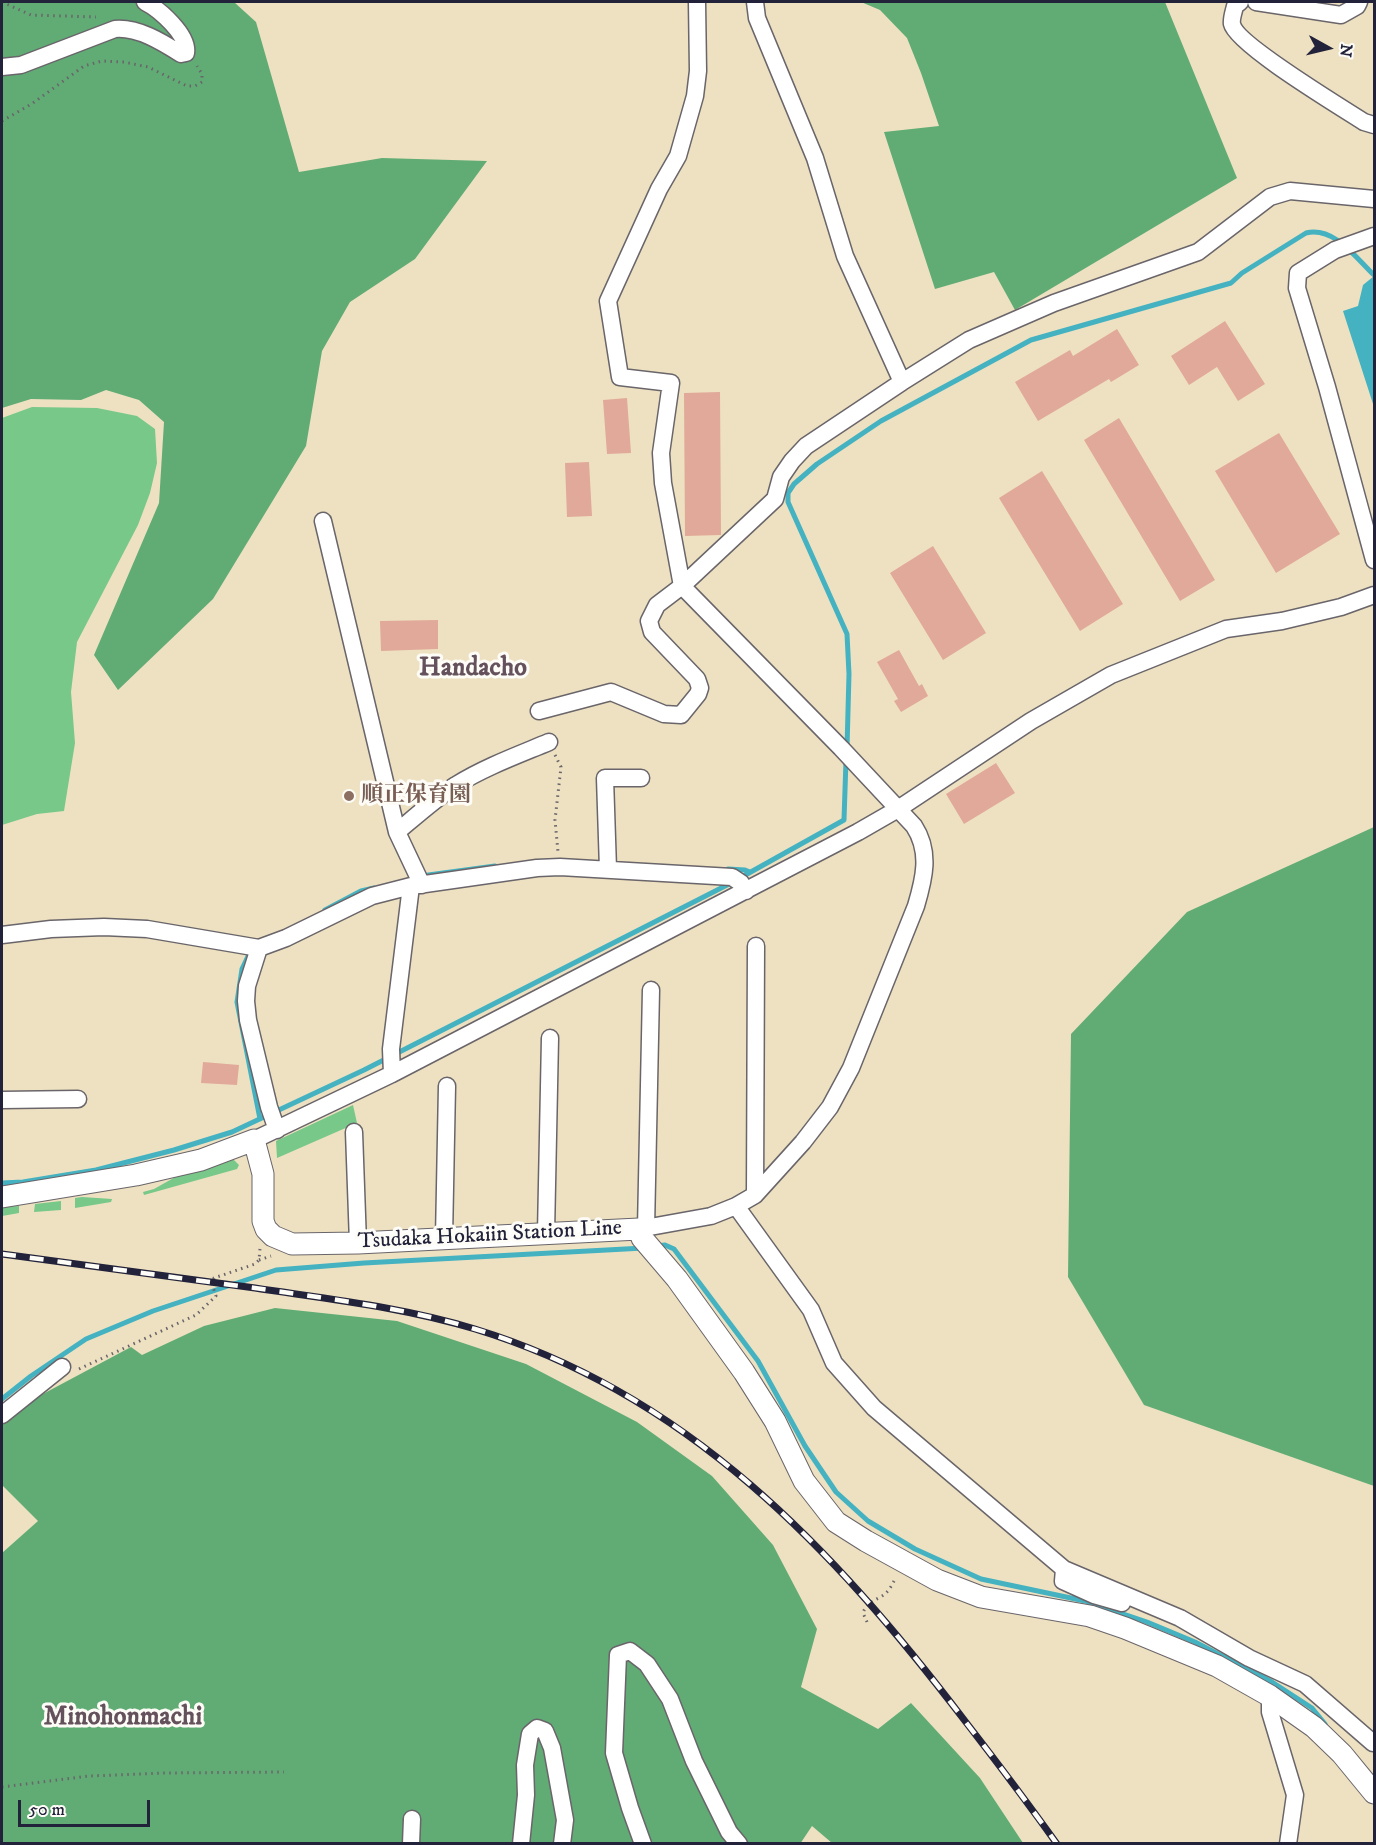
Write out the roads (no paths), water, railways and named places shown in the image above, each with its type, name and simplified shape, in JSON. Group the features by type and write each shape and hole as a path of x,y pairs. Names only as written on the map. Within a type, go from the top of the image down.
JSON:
{"main road":[{"name":"Tsudaka Hokaiin Station Line","path":"254,1140 263,1174 263,1221 266,1229 273,1236 292,1244 358,1243 546,1233 642,1232 744,1372 775,1421 804,1481 836,1522 938,1580 981,1597 1092,1605 1125,1629 1217,1666 1255,1676 1342,1754 1374,1794"},
{"path":"2,1197 136,1175 201,1160 254,1140"}],"street":[{"path":"2,82 9,75 7,67 115,29 125,28 135,31 181,54 186,53 184,38 154,7 145,2"},
{"path":"651,990 642,1232 711,1216 755,1195 803,1142 830,1107 851,1068 916,906 924,882 926,863 921,838 898,809 682,586 663,483 661,453 671,383 620,377 608,301 659,189 678,156 695,96 698,71 697,2"},
{"path":"756,2 757,18 815,158 845,256 902,382"},
{"path":"1240,2 1235,6 1231,23 1238,36 1262,56 1364,122 1374,125"},
{"path":"1256,2 1341,15 1357,6 1359,2"},
{"path":"538,711 611,692 664,714 681,715 689,708 698,694 699,682 652,632 649,621 657,605 682,586 775,499 781,477 806,446 902,382 979,336 1054,303 1198,252 1270,197 1290,191 1374,199"},
{"path":"1374,236 1343,247 1298,273 1297,288 1327,387 1374,560"},
{"path":"323,521 397,832 417,881 391,1061"},
{"path":"254,1140 273,1119 740,884 898,809 1031,721 1110,675 1226,629 1282,621 1341,608 1374,595"},
{"path":"397,832 435,799 458,784 549,742"},
{"path":"607,864 606,778 641,778"},
{"path":"2,935 51,929 104,927 147,929 254,947 286,938 372,896 417,881 537,868 607,864 740,884"},
{"path":"755,1195 756,946"},
{"path":"254,947 247,986 248,1020 273,1119"},
{"path":"546,1233 550,1038"},
{"path":"444,1238 447,1086"},
{"path":"2,1100 78,1099"},
{"path":"354,1132 358,1243"},
{"path":"736,1206 811,1310 834,1363 874,1408 1064,1569 1167,1612 1255,1676 1305,1684 1373,1743"},
{"path":"2,1415 62,1367"},
{"path":"1064,1569 1063,1581 1092,1605 1167,1612"},
{"path":"643,1844 614,1753 618,1655 630,1651 647,1664 670,1699 694,1761 729,1832 739,1844"},
{"path":"1255,1676 1270,1712 1295,1795 1288,1844"},
{"path":"521,1844 526,1795 525,1765 530,1734 537,1728 545,1731 552,1748 565,1821 562,1844"},
{"path":"411,1844 412,1819"}],"water":[{"path":"1374,276 1374,407 1343,311 1358,306 1363,285"}],"waterway":[{"path":"847,748 849,674 847,634 788,502 788,493 794,484 817,464 881,421 1031,340 1231,283 1242,273 1306,233 1326,234 1335,239 1352,252 1374,275"},
{"path":"740,878 844,820 846,760"},
{"path":"421,876 495,866"},
{"path":"728,869 750,872"},
{"path":"2,1183 23,1182 96,1170 232,1132 364,1070 731,883"},
{"path":"325,910 361,891 374,888"},
{"path":"251,950 242,969 237,1002 260,1119"},
{"path":"656,1246 665,1245 674,1249 758,1361 805,1446 836,1492 868,1521 915,1549 981,1579 1085,1601 1147,1622 1195,1642 1272,1682 1312,1708 1325,1724"},
{"path":"2,1399 31,1376 86,1339 153,1311 276,1270 644,1248"}],"railway":[{"path":"2,1254 365,1304 448,1321 552,1357 623,1393 689,1436 751,1485 809,1539 863,1596 915,1657 1057,1844"}],"place":[{"name":"順正保育園","path":"349,796"}],"district":[{"name":"Handacho","path":"473,670"},
{"name":"Minohonmachi","path":"123,1719"}]}
